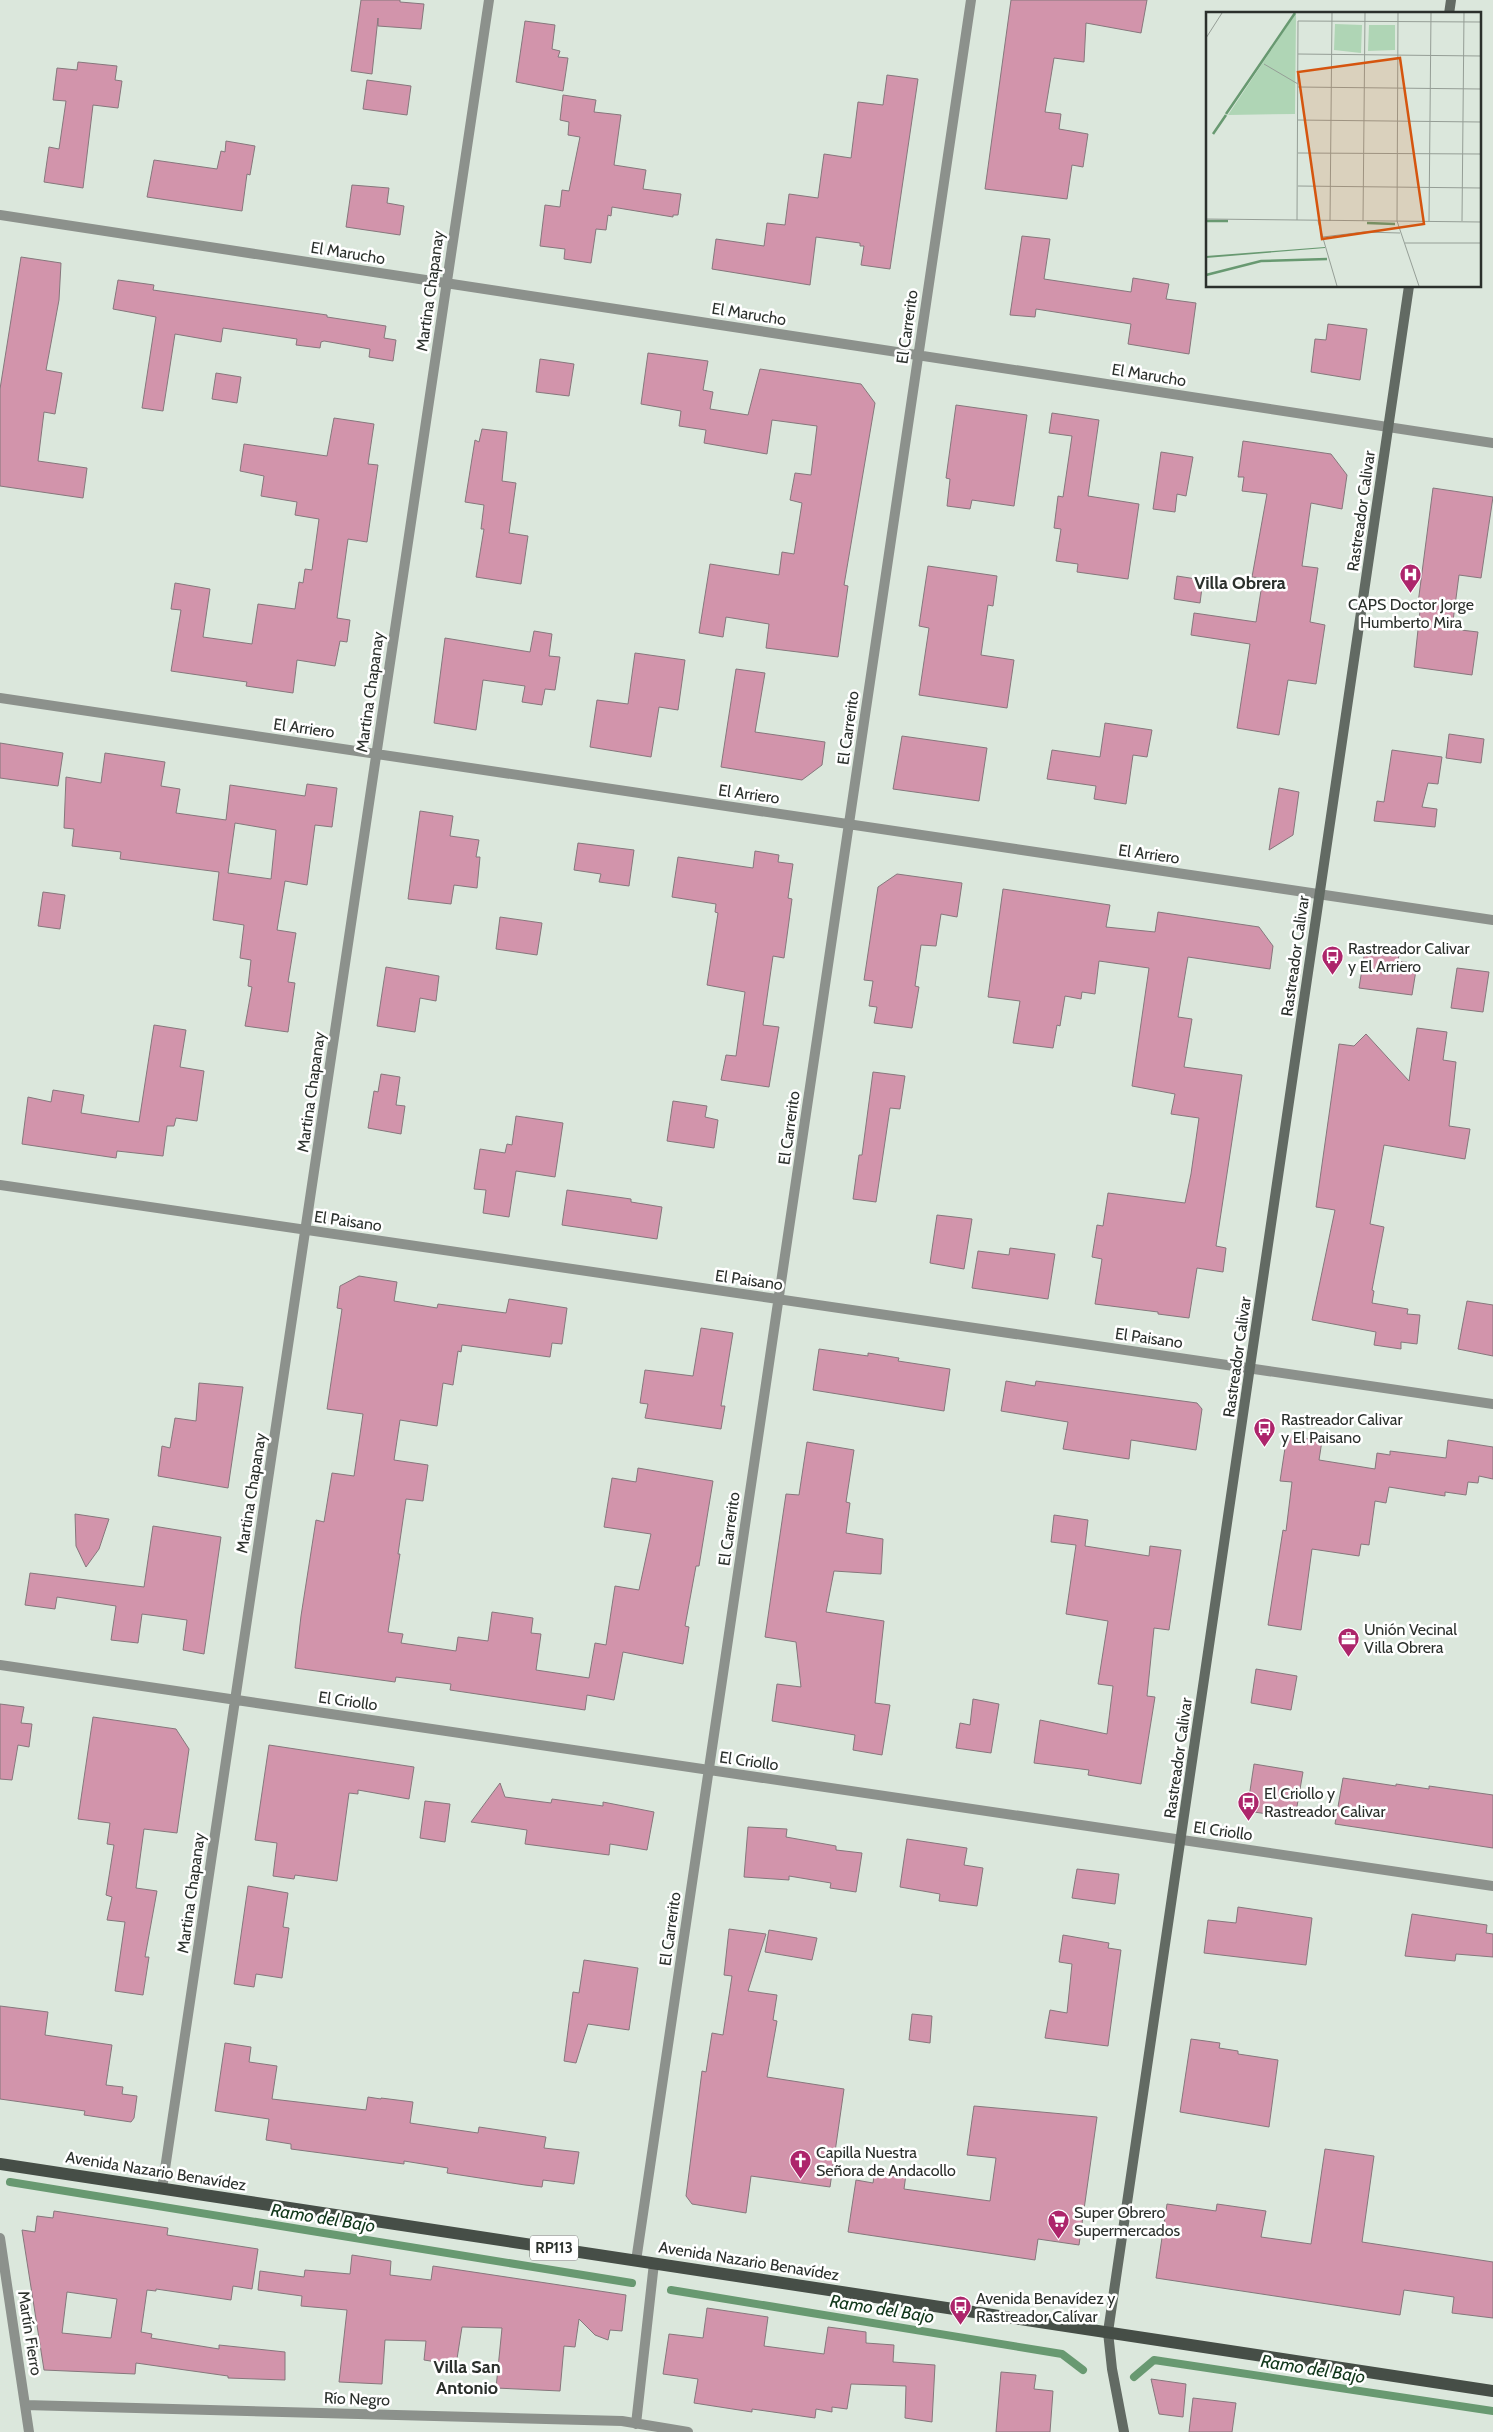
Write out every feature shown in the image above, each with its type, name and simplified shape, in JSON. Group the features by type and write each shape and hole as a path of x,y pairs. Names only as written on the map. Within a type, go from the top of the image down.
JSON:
{"main road":[{"name":"Rastreador Calivar","path":"1124,2432 1112,2369 1108,2332 1409,288"},
{"name":"Avenida Nazario Benavídez","path":"0,2164 1493,2391"}],"street":[{"name":"Martina Chapanay","path":"162,2189 489,0"},
{"name":"El Carrerito","path":"636,2261 971,0"},
{"name":"El Marucho","path":"0,215 1493,443"},
{"name":"El Arriero","path":"0,698 1493,920"},
{"name":"El Paisano","path":"0,1185 1493,1404"},
{"name":"El Criollo","path":"0,1665 1493,1886"},
{"name":"Martín Fierro","path":"0,2238 29,2432"},
{"path":"636,2424 654,2263"},
{"name":"Río Negro","path":"25,2405 622,2421 688,2432"}],"building":[{"path":"361,0 400,0 400,2 424,4 421,29 378,26 378,18 372,74 351,71"},
{"path":"1011,0 1147,0 1141,33 1086,23 1084,62 1054,58 1045,112 1061,114 1059,129 1088,134 1083,167 1072,165 1067,199 985,189"},
{"path":"525,21 555,25 552,49 560,51 558,57 568,58 563,91 516,82"},
{"path":"78,62 117,66 115,80 122,81 118,108 93,105 83,188 44,182 49,147 59,149 66,101 53,100 57,68 77,70"},
{"path":"887,75 918,79 890,269 861,265 864,246 860,246 860,243 816,237 810,285 712,269 716,239 764,246 767,223 785,225 789,194 818,198 824,154 851,158 858,102 883,105"},
{"path":"367,80 411,86 407,115 363,109"},
{"path":"563,95 596,100 594,112 621,115 614,165 646,170 643,189 681,194 678,215 673,215 673,217 612,207 611,216 608,215 606,230 596,229 591,263 564,259 565,249 540,246 545,205 560,207 562,190 569,191 580,137 568,135 569,122 560,120"},
{"path":"226,141 255,146 250,175 247,174 242,211 147,197 154,160 217,169 221,151 225,152"},
{"path":"352,185 389,188 387,203 404,206 400,235 346,227"},
{"path":"1022,236 1050,239 1044,279 1131,292 1133,278 1169,284 1166,299 1196,303 1189,354 1128,344 1131,324 1036,309 1035,317 1010,315"},
{"path":"21,257 61,263 59,300 46,370 62,373 55,414 44,412 38,461 87,468 83,498 0,486 0,389"},
{"path":"118,280 154,285 153,290 327,315 327,317 386,326 384,338 396,340 393,361 369,357 370,349 324,341 321,342 320,348 296,345 297,339 223,328 221,342 175,334 163,411 142,408 156,317 113,309"},
{"path":"1328,324 1367,329 1360,380 1311,372 1315,339 1326,340"},
{"path":"648,353 708,361 703,390 713,392 710,409 748,415 760,369 861,384 875,403 844,585 848,586 838,657 766,648 769,624 726,617 723,637 699,633 710,564 779,575 782,552 794,554 802,503 790,500 795,473 811,475 817,426 772,420 767,454 704,443 706,430 679,426 681,411 641,404"},
{"path":"540,359 574,364 569,396 536,392"},
{"path":"216,373 241,377 237,403 212,399"},
{"path":"956,405 1027,415 1014,506 972,500 970,509 947,506 950,479 946,478"},
{"path":"1052,413 1099,420 1088,496 1139,504 1128,579 1077,572 1078,564 1056,561 1061,529 1054,528 1058,496 1063,497 1072,436 1049,433"},
{"path":"334,418 374,424 368,464 378,465 367,542 348,539 337,618 350,620 347,642 340,641 335,666 297,660 293,693 246,686 247,682 171,671 181,610 171,609 175,583 210,589 203,637 252,644 258,604 295,609 299,582 303,583 305,569 312,570 319,519 295,515 297,502 261,496 264,476 240,471 244,444 327,456"},
{"path":"482,429 507,432 502,481 516,483 509,533 528,536 521,584 476,577 484,529 481,529 484,505 465,502 475,440 479,442"},
{"path":"1243,441 1331,454 1347,475 1342,509 1311,503 1302,566 1318,568 1310,622 1325,625 1316,684 1288,680 1279,735 1237,728 1250,644 1191,635 1194,613 1256,622 1263,578 1252,577 1267,494 1242,491 1244,477 1238,477"},
{"path":"1161,452 1193,457 1186,496 1177,494 1175,512 1153,509"},
{"path":"1433,488 1493,497 1481,578 1459,575 1452,629 1478,632 1472,675 1414,667 1420,611 1417,611"},
{"path":"928,566 997,576 993,606 988,605 981,655 1014,660 1007,708 919,695 929,628 919,626"},
{"path":"1177,576 1203,580 1200,603 1174,599"},
{"path":"534,631 552,634 549,656 560,657 555,690 545,689 542,705 522,702 525,686 483,680 476,730 434,723 445,638 530,652"},
{"path":"635,653 685,660 678,710 659,707 651,757 590,747 597,700 628,704"},
{"path":"736,669 765,673 755,732 825,742 822,765 802,780 721,767"},
{"path":"1105,723 1152,730 1147,757 1133,755 1126,804 1094,799 1096,786 1047,779 1052,750 1100,757"},
{"path":"1449,734 1484,739 1481,763 1446,758"},
{"path":"902,736 987,748 979,801 893,789"},
{"path":"0,743 63,753 58,786 0,778"},
{"path":"1392,750 1442,757 1438,784 1428,783 1422,807 1437,809 1435,827 1374,821 1377,801 1384,802"},
{"path":"105,753 165,762 161,786 180,789 176,813 226,820 230,785 305,796 307,784 337,788 332,827 315,825 307,885 285,881 277,930 296,933 288,982 295,983 288,1032 245,1026 252,987 248,986 251,960 240,958 244,925 213,920 219,872 120,859 121,852 72,846 74,829 64,828 66,777 101,783","holes":["235,823 276,830 271,879 228,873"]},
{"path":"1279,788 1299,792 1293,835 1269,850"},
{"path":"420,811 453,816 450,836 479,840 476,857 480,857 477,888 454,885 451,904 408,899"},
{"path":"578,843 634,850 629,886 599,882 601,874 574,870"},
{"path":"755,851 779,855 778,862 793,864 788,898 792,899 784,958 773,956 763,1025 779,1027 769,1087 721,1080 726,1055 736,1056 745,992 707,985 718,913 715,912 716,904 672,897 678,857 753,868"},
{"path":"897,874 962,883 957,917 941,914 936,946 921,945 915,986 919,987 912,1028 874,1023 877,1007 869,1006 873,981 864,980 878,887"},
{"path":"1003,889 1110,905 1106,927 1155,932 1158,912 1259,927 1273,946 1270,969 1188,957 1178,1017 1192,1019 1184,1067 1242,1075 1216,1246 1226,1248 1223,1272 1197,1268 1189,1318 1095,1304 1102,1259 1092,1257 1097,1225 1103,1226 1108,1193 1185,1203 1191,1174 1199,1118 1171,1114 1175,1094 1132,1086 1149,968 1099,961 1095,994 1082,992 1081,999 1065,996 1060,1026 1057,1025 1053,1048 1013,1043 1020,1001 988,997"},
{"path":"43,892 65,895 60,929 38,926"},
{"path":"500,917 542,923 537,955 496,949"},
{"path":"1365,950 1399,954 1398,961 1417,964 1412,995 1359,988"},
{"path":"386,967 439,976 436,1001 420,998 415,1032 377,1026"},
{"path":"1457,968 1489,972 1483,1012 1451,1008"},
{"path":"154,1025 186,1030 180,1067 204,1071 197,1121 176,1118 174,1126 167,1126 163,1156 117,1151 116,1158 22,1144 28,1097 51,1102 53,1090 84,1095 81,1113 139,1122"},
{"path":"1417,1028 1447,1032 1443,1060 1456,1062 1449,1126 1470,1129 1465,1159 1384,1145 1370,1224 1384,1227 1372,1290 1374,1291 1372,1303 1408,1309 1407,1314 1420,1315 1417,1344 1401,1342 1401,1349 1374,1345 1376,1332 1312,1320 1335,1210 1316,1207 1339,1044 1354,1046 1366,1034 1409,1081"},
{"path":"873,1072 905,1076 900,1109 890,1108 876,1202 853,1199 859,1155 862,1155"},
{"path":"381,1074 400,1077 396,1105 405,1106 401,1134 368,1128 374,1091 378,1092"},
{"path":"673,1101 707,1106 705,1117 718,1120 714,1148 667,1141"},
{"path":"516,1116 563,1123 555,1177 516,1171 509,1217 483,1213 486,1190 474,1189 480,1149 505,1153 507,1144 512,1145"},
{"path":"567,1190 631,1199 631,1202 662,1207 657,1239 562,1225"},
{"path":"937,1215 972,1219 964,1269 930,1263"},
{"path":"1010,1248 1055,1254 1048,1299 972,1288 978,1251 1009,1255"},
{"path":"359,1276 397,1282 394,1301 437,1308 438,1304 506,1313 509,1299 567,1308 562,1344 552,1343 550,1357 462,1345 461,1352 458,1351 453,1385 443,1383 437,1426 400,1420 394,1460 428,1465 423,1501 406,1499 388,1632 403,1634 401,1643 456,1651 458,1637 488,1641 492,1612 533,1618 531,1633 541,1634 536,1670 589,1678 595,1643 606,1645 615,1586 639,1590 651,1534 604,1527 612,1478 636,1482 638,1468 713,1481 699,1566 696,1566 685,1626 689,1627 683,1664 623,1652 614,1700 587,1695 585,1710 450,1690 451,1684 396,1677 395,1682 295,1668 316,1520 324,1522 332,1473 354,1476 363,1414 327,1409 342,1309 337,1308 340,1286"},
{"path":"1467,1301 1493,1305 1493,1356 1458,1349"},
{"path":"701,1328 733,1333 721,1406 725,1406 721,1429 645,1418 648,1404 640,1403 645,1370 693,1376"},
{"path":"819,1349 868,1356 868,1353 899,1358 898,1361 950,1369 944,1411 813,1390"},
{"path":"1006,1381 1035,1386 1036,1381 1197,1403 1202,1409 1196,1450 1131,1440 1129,1459 1063,1449 1068,1422 1001,1411"},
{"path":"199,1383 243,1387 228,1488 158,1476 162,1446 170,1448 175,1418 196,1421"},
{"path":"1287,1435 1322,1441 1319,1460 1375,1469 1377,1453 1390,1455 1390,1451 1446,1458 1448,1440 1493,1447 1493,1479 1479,1476 1478,1483 1468,1482 1466,1495 1445,1492 1445,1496 1389,1487 1386,1503 1375,1501 1369,1545 1361,1544 1359,1556 1312,1549 1301,1630 1268,1625 1283,1530 1286,1531 1292,1482 1280,1481"},
{"path":"807,1442 854,1450 846,1502 850,1503 846,1533 883,1539 881,1574 834,1571 826,1612 884,1621 875,1703 890,1705 882,1755 853,1750 855,1735 772,1721 777,1684 801,1687 796,1642 765,1637 786,1494 799,1495"},
{"path":"75,1514 109,1519 99,1549 86,1567 76,1546"},
{"path":"1054,1515 1088,1520 1085,1546 1149,1556 1150,1546 1181,1550 1169,1630 1154,1628 1147,1696 1155,1697 1141,1784 1088,1775 1089,1770 1034,1763 1040,1720 1107,1734 1113,1686 1098,1684 1108,1621 1066,1614 1076,1545 1051,1542"},
{"path":"153,1526 221,1537 204,1654 183,1650 187,1620 142,1614 138,1643 111,1640 116,1606 57,1597 55,1609 25,1605 30,1573 144,1587"},
{"path":"1256,1669 1297,1676 1291,1710 1251,1703"},
{"path":"973,1699 999,1704 991,1753 956,1748 960,1723 970,1725"},
{"path":"0,1704 24,1707 21,1723 32,1724 29,1747 18,1745 12,1780 0,1779"},
{"path":"93,1717 176,1729 189,1749 177,1833 144,1829 136,1888 157,1891 145,1957 149,1957 143,1995 115,1991 125,1922 107,1920 112,1897 106,1895 114,1845 107,1844 110,1823 78,1819"},
{"path":"269,1745 414,1767 409,1799 358,1790 358,1794 349,1793 337,1881 295,1875 294,1879 273,1876 277,1843 255,1840"},
{"path":"1254,1764 1303,1772 1295,1818 1247,1811"},
{"path":"1343,1778 1396,1786 1396,1784 1429,1789 1429,1786 1493,1795 1493,1848 1335,1824"},
{"path":"500,1783 505,1797 551,1803 552,1799 603,1806 603,1802 654,1812 647,1850 610,1844 609,1855 525,1844 527,1830 471,1822"},
{"path":"425,1801 450,1804 445,1842 420,1838"},
{"path":"748,1827 787,1829 786,1837 836,1846 836,1850 862,1853 856,1892 830,1888 831,1883 789,1876 789,1880 744,1877"},
{"path":"907,1839 967,1848 964,1865 983,1868 977,1906 939,1901 940,1894 900,1887"},
{"path":"1077,1869 1119,1874 1115,1904 1072,1898"},
{"path":"248,1886 288,1893 283,1927 289,1928 282,1978 256,1974 254,1987 234,1984"},
{"path":"1238,1907 1312,1918 1306,1965 1204,1953 1208,1920 1236,1923"},
{"path":"1412,1914 1487,1925 1486,1933 1493,1934 1493,1957 1456,1954 1455,1961 1405,1956"},
{"path":"729,1929 766,1934 748,1991 777,1995 773,2020 777,2021 767,2077 844,2089 830,2187 751,2176 746,2213 692,2204 686,2196 702,2071 706,2072 712,2033 723,2035 732,1976 724,1975"},
{"path":"769,1930 817,1938 812,1960 765,1952"},
{"path":"1063,1935 1109,1943 1108,1948 1121,1950 1108,2046 1045,2038 1050,2010 1067,2013 1072,1964 1059,1962"},
{"path":"584,1960 638,1968 629,2030 588,2024 576,2063 564,2061 573,1992 579,1993"},
{"path":"0,2006 48,2012 45,2035 112,2045 106,2085 123,2087 122,2094 137,2096 134,2118 131,2122 84,2115 85,2111 0,2099"},
{"path":"912,2014 932,2016 930,2043 909,2040"},
{"path":"1191,2039 1220,2043 1219,2048 1238,2051 1238,2054 1278,2060 1269,2127 1180,2112"},
{"path":"225,2043 251,2047 249,2062 277,2066 272,2099 366,2110 368,2097 413,2102 410,2123 478,2133 479,2127 546,2137 544,2148 579,2152 574,2184 543,2180 542,2187 525,2185 447,2173 448,2168 404,2161 404,2164 291,2149 291,2144 266,2140 269,2119 215,2111"},
{"path":"974,2106 1097,2117 1079,2245 1038,2239 1035,2260 848,2232 856,2180 873,2183 875,2170 906,2174 904,2189 990,2201 996,2158 967,2155"},
{"path":"1325,2149 1374,2156 1362,2242 1493,2262 1493,2318 1452,2313 1454,2297 1404,2290 1400,2315 1156,2278 1167,2204 1216,2211 1217,2204 1266,2211 1261,2237 1311,2244"},
{"path":"54,2211 168,2228 167,2235 258,2249 252,2289 233,2286 231,2300 156,2289 156,2291 147,2290 141,2332 152,2334 151,2338 219,2349 219,2345 285,2352 285,2380 228,2378 228,2376 136,2363 135,2374 44,2370 22,2230 35,2232 37,2216 53,2218","holes":["67,2292 117,2299 111,2338 62,2333"]},
{"path":"352,2255 391,2261 390,2275 431,2280 433,2266 626,2295 622,2331 610,2330 608,2340 595,2335 579,2319 575,2347 564,2346 560,2391 496,2388 502,2328 462,2327 456,2365 424,2360 426,2341 385,2340 382,2384 339,2382 347,2310 301,2306 302,2296 258,2290 260,2271 304,2277 305,2270 350,2274"},
{"path":"707,2308 768,2317 764,2346 824,2354 828,2327 866,2332 866,2343 894,2345 893,2362 935,2365 932,2422 905,2418 906,2386 851,2384 847,2409 832,2407 832,2412 816,2409 815,2418 752,2409 752,2412 694,2403 698,2379 663,2374 669,2334 703,2338"},
{"path":"1001,2372 1036,2375 1034,2389 1053,2391 1050,2432 996,2432"},
{"path":"1151,2379 1186,2384 1183,2417 1159,2414"},
{"path":"1193,2398 1236,2403 1232,2432 1189,2432"}],"waterway":[{"name":"Ramo del Bajo","path":"10,2182 632,2283"},
{"name":"Ramo del Bajo","path":"671,2290 1062,2354 1083,2370"},
{"name":"Ramo del Bajo","path":"1134,2377 1154,2360 1493,2411"}],"place":[{"name":"CAPS Doctor Jorge Humberto Mira","path":"1411,594"},
{"name":"Rastreador Calivar y El Arriero","path":"1332,976"},
{"name":"Rastreador Calivar y El Paisano","path":"1265,1447"},
{"name":"Unión Vecinal Villa Obrera","path":"1348,1657"},
{"name":"El Criollo y Rastreador Calivar","path":"1248,1821"},
{"name":"Capilla Nuestra Señora de Andacollo","path":"800,2180"},
{"name":"Super Obrero Supermercados","path":"1058,2240"},
{"name":"Avenida Benavídez y Rastreador Calívar","path":"960,2326"}],"district":[{"name":"Villa Obrera","path":"1240,583"},
{"name":"Villa San Antonio","path":"467,2377"}]}
